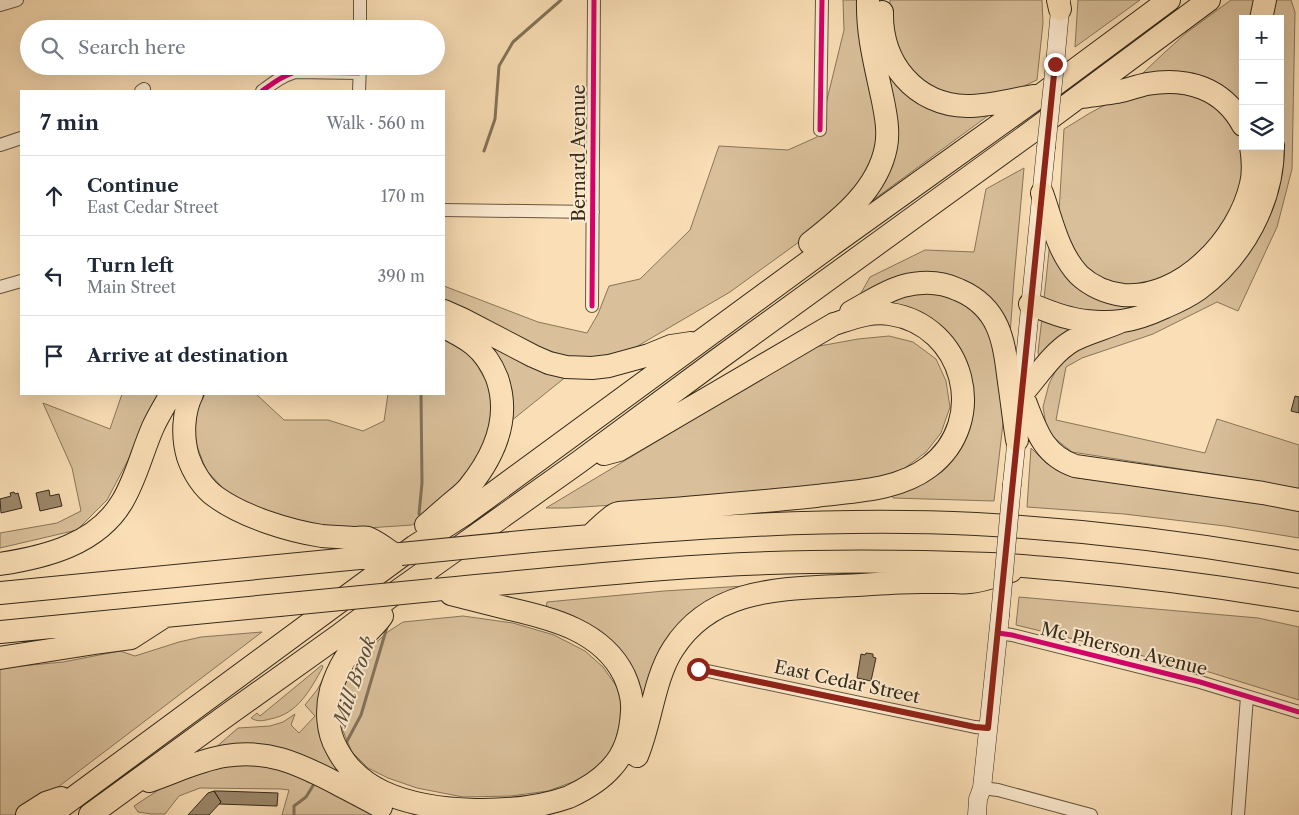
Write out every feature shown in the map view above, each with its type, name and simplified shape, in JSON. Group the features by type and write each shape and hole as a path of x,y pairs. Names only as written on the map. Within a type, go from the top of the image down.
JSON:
{"highway":[{"path":"763,296 772,272 844,216 873,180 884,156 887,136 886,119 870,46 867,13 868,0"},
{"path":"882,0 884,34 890,56 901,74 921,92 940,101 966,106 1041,95"},
{"path":"50,815 403,552 465,514 1169,0"},
{"path":"90,815 579,462 1210,0"},
{"path":"1262,15 1265,0"},
{"path":"1077,98 1117,92 1147,84 1176,82 1208,90 1220,97 1239,118"},
{"path":"1042,193 1060,247 1065,257 1080,275 1095,286 1113,294 1139,295 1151,293 1175,284 1199,267 1222,243 1248,196 1253,162 1252,150"},
{"path":"1273,150 1270,177 1256,221 1226,265 1198,290 1180,300 1073,341 1050,359 1022,394 1043,443 1053,454 1066,463 1103,471 1263,493 1299,500"},
{"path":"834,324 842,316 902,286 926,282 938,283 952,287 974,298 991,314 996,322 1004,345 1017,440"},
{"path":"1030,304 1071,319 1094,322 1122,321"},
{"path":"445,311 549,363 578,368 609,366 671,346 701,341"},
{"path":"579,462 619,450 834,324 862,314 890,314 920,324 939,339 953,360 961,379 964,396 962,415 957,433 950,446 928,468 898,483 880,488 799,498 616,514 590,536"},
{"path":"403,552 424,527 468,489 491,453 502,419 501,396 493,368 474,344 445,328"},
{"path":"0,564 62,550 82,540 99,528 122,502 153,428 170,395"},
{"path":"192,395 186,410 184,428 186,450 197,476 214,496 245,514 287,528 324,536 369,538 403,552"},
{"path":"0,594 403,552 710,527 778,524 975,524 1039,528 1236,551 1299,562"},
{"path":"0,632 279,605 449,591 664,569 744,564 885,562 1029,566 1176,581 1299,600"},
{"path":"559,815 596,800 622,780 637,755 646,732 659,683 672,651 692,624 719,606 747,596 773,591 913,582 971,582 1029,566"},
{"path":"395,593 376,625 360,639 344,660 330,692 328,712 330,732 344,761 365,782 382,792 402,800 436,808 469,812 518,809 553,802 569,797 600,778 620,757 632,723 630,692 615,660 590,637 559,622 449,591"},
{"path":"0,658 131,638 165,616"},
{"path":"124,790 210,759 225,756 257,755 274,757 298,764 401,815"},
{"path":"27,815 46,803 86,789"}],"main road":[{"path":"977,815 978,798 982,788 999,624 1060,3"},
{"path":"982,788 988,800 987,815"}],"street":[{"path":"0,5 17,0"},
{"path":"360,0 360,20"},
{"name":"Bernard Avenue","path":"592,306 594,0"},
{"path":"820,130 822,0"},
{"path":"263,90 286,75"},
{"path":"359,90 360,75"},
{"path":"0,144 20,138"},
{"path":"445,210 593,212"},
{"path":"0,287 20,281"},
{"name":"Mc Pherson Avenue","path":"999,624 1012,634 1200,682 1299,712"},
{"name":"East Cedar Street","path":"698,669 975,727 988,728"},
{"path":"1238,815 1247,697"},
{"path":"982,788 998,790 1090,815"}],"shaded area":[{"path":"843,0 859,0 881,140 861,180 839,213 730,292 636,347 585,363 513,338 445,304 445,286 538,322 587,333 598,314 609,286 640,279 690,230 719,146 788,150 817,137 844,30"},
{"path":"890,0 1042,0 1043,23 1037,80 1013,91 991,96 941,94 905,67 889,18"},
{"path":"1078,0 1140,0 1075,47"},
{"path":"1231,0 1259,0 1256,15 1239,15 1239,106 1236,100 1194,73 1162,72 1145,75 1143,73 1186,33"},
{"path":"1274,0 1291,0 1295,12 1292,169 1277,227 1238,311 1217,302 1153,334 1082,358 1066,367 1056,420 1205,453 1217,419 1299,445 1299,490 1226,476 1072,452 1047,432 1043,407 1049,384 1060,362 1077,349 1176,307 1282,150 1284,150 1284,15 1270,15"},
{"path":"881,57 919,101 989,115 865,206 884,171"},
{"path":"1146,90 1206,97 1239,132 1239,150 1244,150 1246,157 1237,202 1209,247 1165,281 1122,289 1080,267 1059,212 1064,129 1120,97"},
{"path":"1024,168 1009,349 963,280 857,300 870,277 925,250 974,252 986,189"},
{"path":"1051,232 1077,281 1166,299 1100,316 1044,299"},
{"path":"936,291 958,299 978,313 990,328 1005,406 994,501 893,498 891,493 916,483 971,382 884,305 904,295"},
{"path":"1042,318 1078,325 1040,360 1038,352"},
{"path":"476,336 567,376 511,421"},
{"path":"889,336 913,342 936,359 946,381 950,407 941,433 926,452 905,468 864,483 816,492 546,508 814,347 858,339"},
{"path":"445,339 470,353 489,386 494,414 477,465 436,509 412,525 311,530 238,504 206,470 189,425 204,395 257,395 284,420 328,420 363,431 384,421 388,395 445,395"},
{"path":"122,395 161,395 107,500 77,530 0,548 0,533 57,523 81,511 72,468 43,403 110,429"},
{"path":"1031,448 1046,463 1072,477 1299,508 1299,538 1225,526 1124,514 1027,507"},
{"path":"776,584 713,601 642,723 633,676 546,609 547,602 664,591"},
{"path":"1019,597 1258,618 1299,627 1299,700 1209,672 1016,625"},
{"path":"463,616 513,623 554,635 585,651 603,667 617,687 621,703 621,720 612,753 597,769 578,780 548,791 511,796 463,797 417,788 388,778 368,768 352,752 343,731 339,709 341,695 352,666 389,631 403,622"},
{"path":"262,632 41,800 17,815 0,815 0,668 63,662 120,651 135,656 201,637"},
{"path":"322,665 323,667 308,692 288,712 265,720 258,721 251,718 257,713 260,716"},
{"path":"327,672 327,680 351,782 214,749 238,728 270,726 283,722 295,714 291,725 299,733 315,716 305,705 317,690"},
{"path":"223,762 265,765 304,773 307,782 327,788 375,815 282,815 289,790 281,789 200,788 179,796 165,814 138,812 134,806 166,785"}],"building":[{"path":"1295,396 1299,397 1299,413 1291,411"},
{"path":"49,490 50,496 59,494 62,506 40,511 36,493"},
{"path":"14,492 15,494 18,493 22,508 1,513 0,499 11,496 10,493"},
{"path":"866,653 873,654 873,657 876,658 871,681 857,678 861,654 865,655"},
{"path":"214,791 278,793 277,806 219,804 221,802"},
{"path":"214,791 221,802 209,815 188,815 208,793"}],"waterway":[{"name":"Mill Brook","path":"484,151 495,119 499,66 513,42 561,0"},
{"name":"Mill Brook","path":"419,514 422,483 421,395"},
{"name":"Mill Brook","path":"346,743 361,715 387,627"},
{"name":"Mill Brook","path":"294,815 294,806 306,797 314,784"}],"cycle path":[{"path":"592,306 594,0"},
{"path":"820,130 822,0"},
{"path":"264,90 288,75"},
{"path":"998,633 1200,682 1299,712"},
{"path":"698,669 975,727 988,728"}],"route":[{"path":"698,669 975,727 988,728 1055,64"}]}
